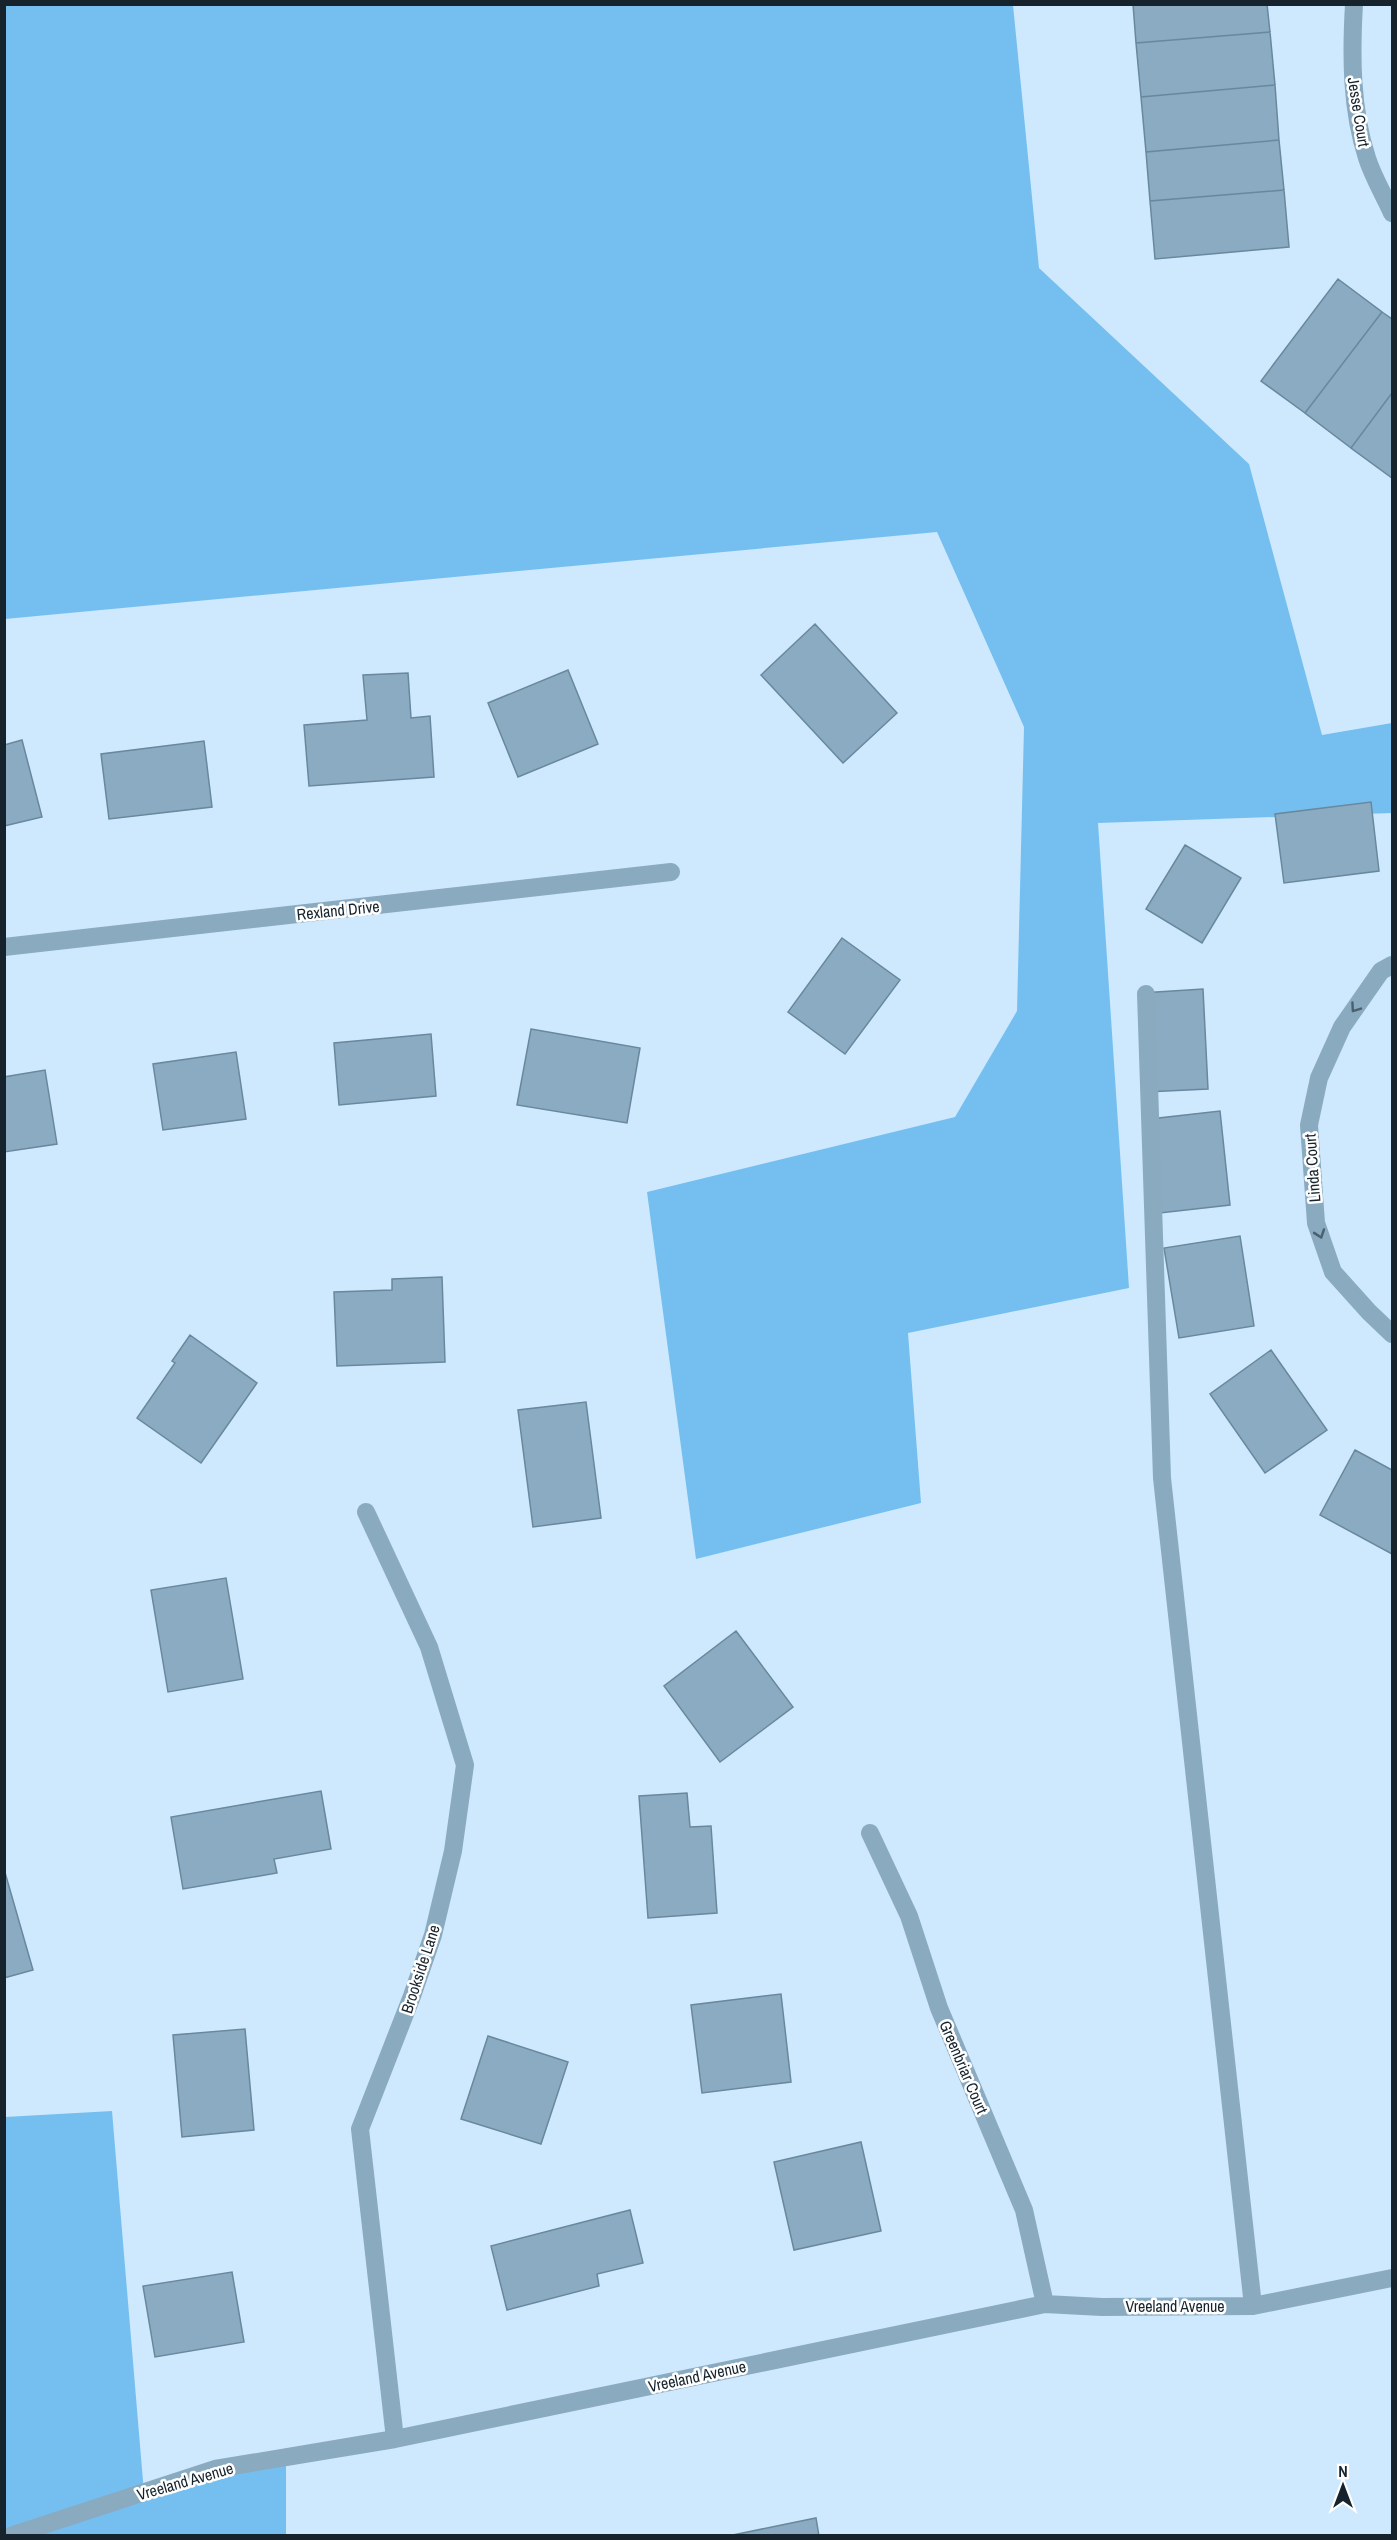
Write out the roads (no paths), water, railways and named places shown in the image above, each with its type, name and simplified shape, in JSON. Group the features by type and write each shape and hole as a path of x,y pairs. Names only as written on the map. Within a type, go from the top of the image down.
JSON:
{"street":[{"name":"Jesse Court","path":"1354,4 1351,43 1355,101 1367,158 1392,213"},
{"name":"Rexland Drive","path":"4,947 671,872"},
{"name":"Linda Court","path":"1392,965 1381,971 1342,1026 1319,1078 1309,1125 1316,1223 1333,1272 1392,1334"},
{"path":"1146,993 1162,1478 1253,2306"},
{"name":"Brookside Lane","path":"366,1512 429,1647 465,1765 453,1851 433,1935 412,1996 360,2129 395,2439"},
{"name":"Greenbriar Court","path":"870,1833 909,1916 939,2008 1024,2210 1045,2304"},
{"name":"Vreeland Avenue","path":"10,2535 215,2469 395,2439 1045,2304 1102,2307 1253,2306 1392,2278"}]}
